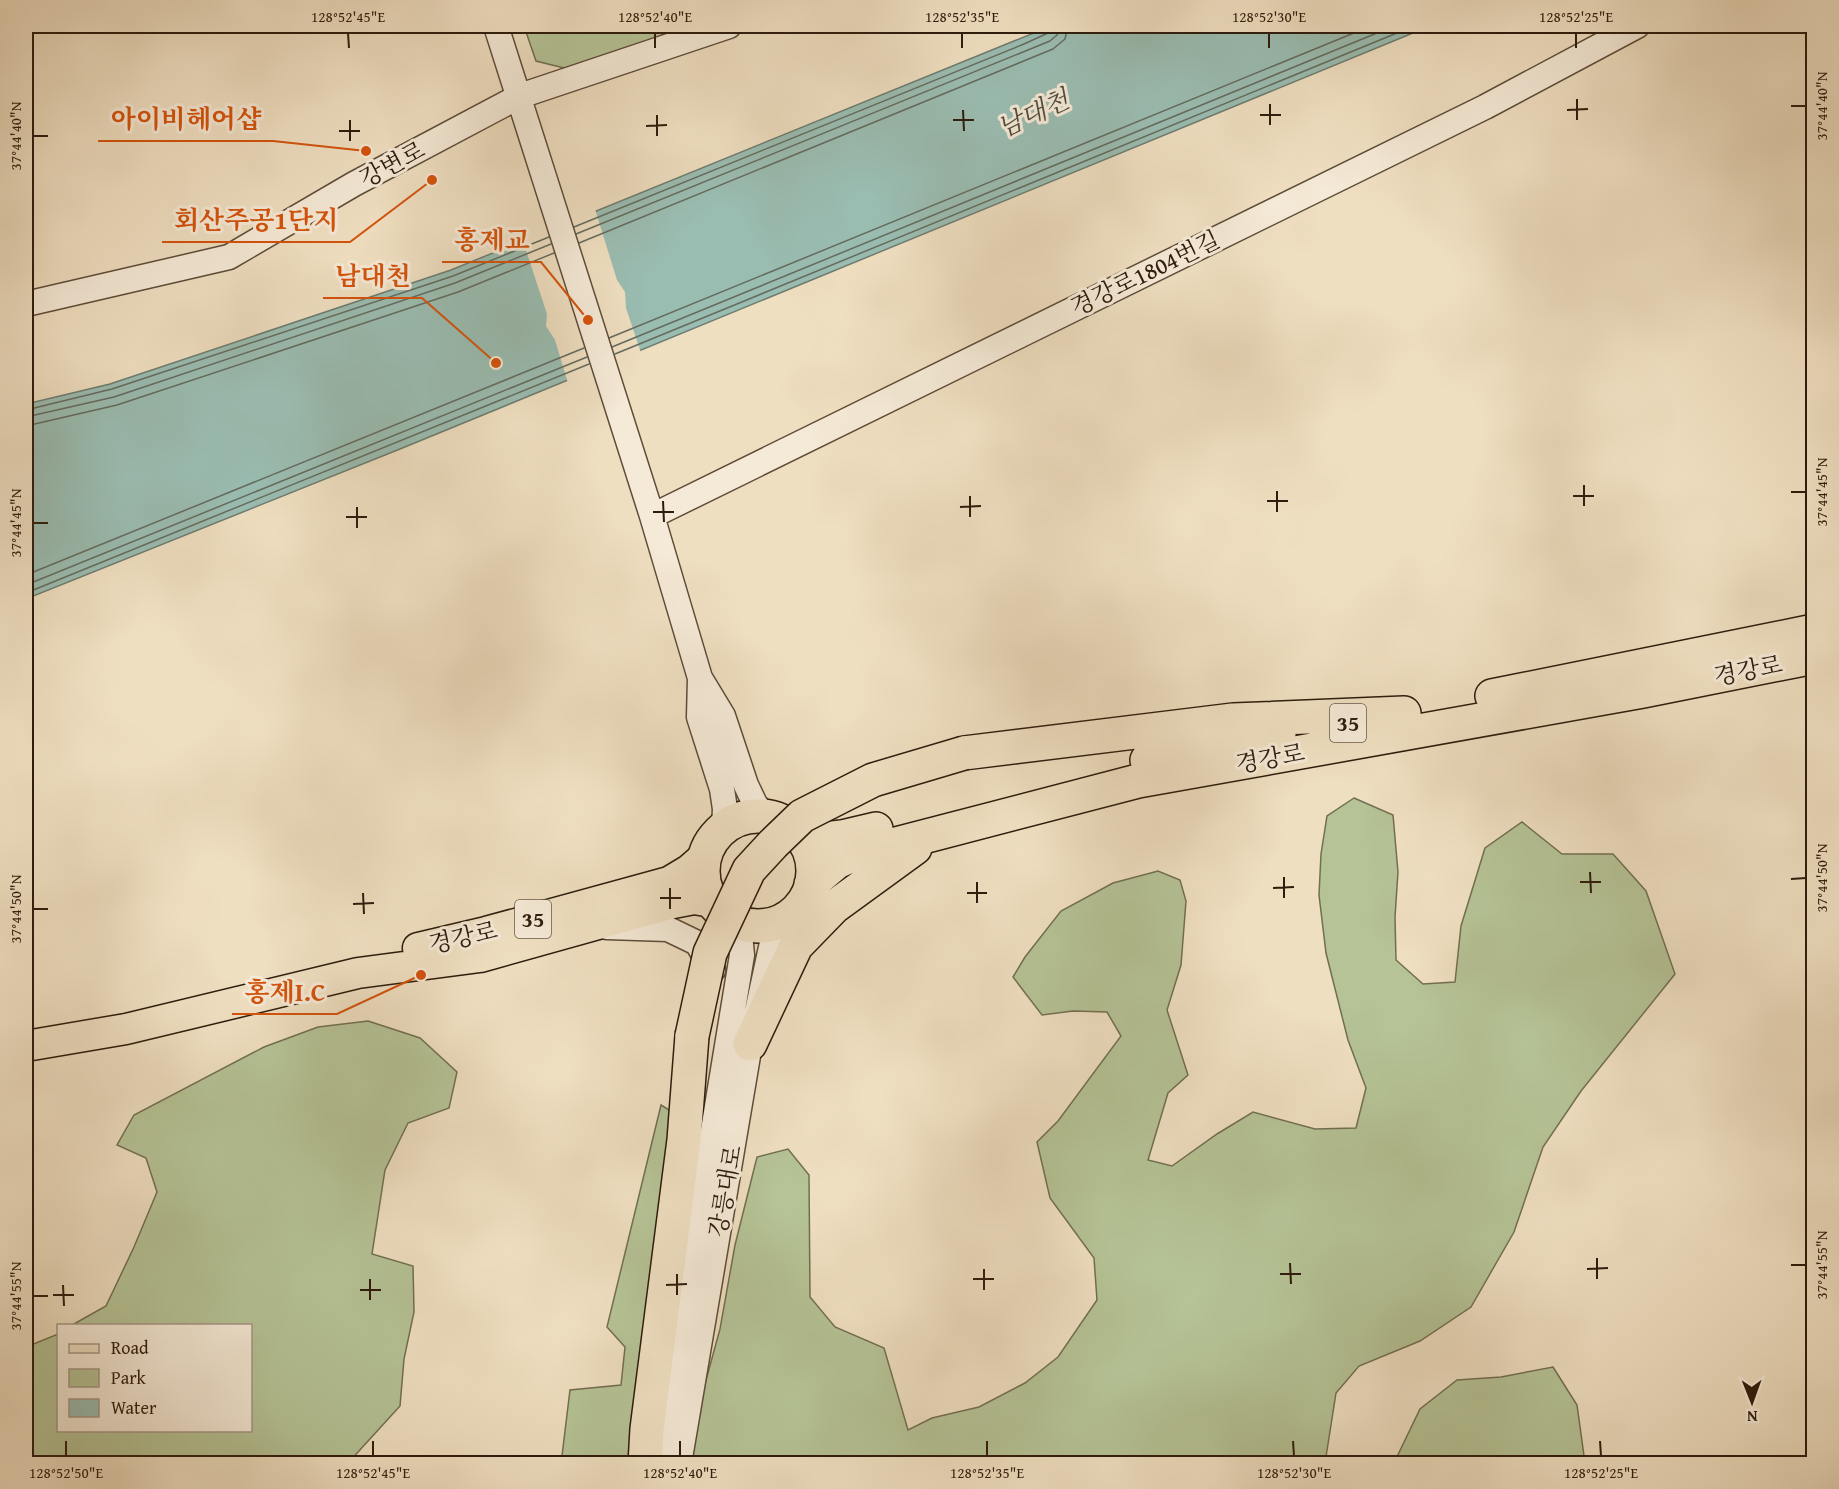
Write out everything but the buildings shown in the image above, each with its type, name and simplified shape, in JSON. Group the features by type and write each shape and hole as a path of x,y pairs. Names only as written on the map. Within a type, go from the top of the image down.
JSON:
{"highway":[{"name":"경강로","path":"805,841 842,837 885,827 1197,747 1404,713 1814,631"},
{"name":"경강로","path":"811,884 837,862 850,856 1138,782 1814,659"},
{"path":"645,1464 647,1429 684,1140 692,1036 710,953 749,870 773,844 802,816 873,780 964,753 1233,720 1404,713"},
{"path":"704,857 702,874 706,892 712,902 729,919 746,926 764,927 781,922 797,911 808,896 813,877 812,858 805,841 792,827 775,818 757,816 740,819 724,827"},
{"name":"35","path":"704,857 712,840 724,827"},
{"path":"750,1044 796,946 834,907 879,872 934,835"}],"main road":[{"name":"경강로","path":"357,973 395,953 486,932 669,882 689,870 704,857"},
{"name":"경강로","path":"26,1046 126,1029 357,973 480,957 673,903 694,899 712,902"}],"street":[{"path":"496,26 650,511 700,678 723,716 746,785 755,804 766,817"},
{"name":"강변로","path":"26,304 229,257 354,184 520,96 729,26"},
{"name":"경강로1804번길","path":"650,511 1485,107 1637,26"},
{"path":"700,678 699,717 722,789 725,809 724,827"},
{"name":"강릉대로","path":"679,1464 750,1044 773,938 781,922"},
{"name":"강릉대로","path":"658,1464 742,955 739,923"},
{"path":"590,926 669,929 697,943 716,974 732,1013"}],"green space":[{"path":"524,26 659,26 663,38 572,70 536,61"},
{"path":"1354,798 1393,815 1398,872 1395,917 1396,960 1423,984 1455,982 1461,926 1485,848 1522,822 1562,854 1613,854 1646,891 1675,974 1581,1091 1543,1147 1514,1232 1471,1307 1420,1341 1359,1366 1336,1393 1325,1463 683,1464 720,1329 735,1245 757,1157 788,1149 809,1175 810,1297 835,1327 884,1348 908,1430 932,1418 979,1407 1025,1383 1058,1357 1097,1300 1094,1258 1050,1198 1037,1142 1058,1121 1121,1036 1107,1012 1073,1011 1042,1015 1013,977 1025,957 1061,911 1113,883 1158,871 1180,880 1186,901 1181,965 1167,1010 1188,1075 1168,1093 1148,1160 1172,1166 1253,1112 1315,1129 1356,1128 1366,1088 1348,1040 1326,953 1319,895 1321,854 1327,816"},
{"path":"368,1021 420,1038 457,1072 449,1108 408,1123 385,1170 372,1254 413,1266 414,1312 404,1359 400,1406 348,1463 30,1464 26,1461 26,1347 57,1334 57,1432 252,1432 252,1324 74,1324 106,1306 157,1192 146,1158 117,1145 134,1115 264,1047 318,1027"},
{"path":"661,1105 674,1113 640,1463 561,1464 570,1390 621,1385 625,1347 607,1327"},
{"path":"1553,1367 1577,1405 1585,1463 1394,1463 1420,1409 1457,1380 1501,1377"}],"water":[{"path":"1051,26 1430,26 400,449 26,599 26,404 110,384 451,270"}],"pier":[{"path":"595,209 617,280 625,292 626,308 641,353 568,383 555,340 546,326 547,314 522,238"}],"place":[{"name":"아이비헤어샵","path":"366,151"},
{"name":"회산주공1단지","path":"432,180"},
{"name":"홍제교","path":"588,320"},
{"name":"남대천","path":"496,363"},
{"name":"홍제I.C","path":"421,975"}]}
